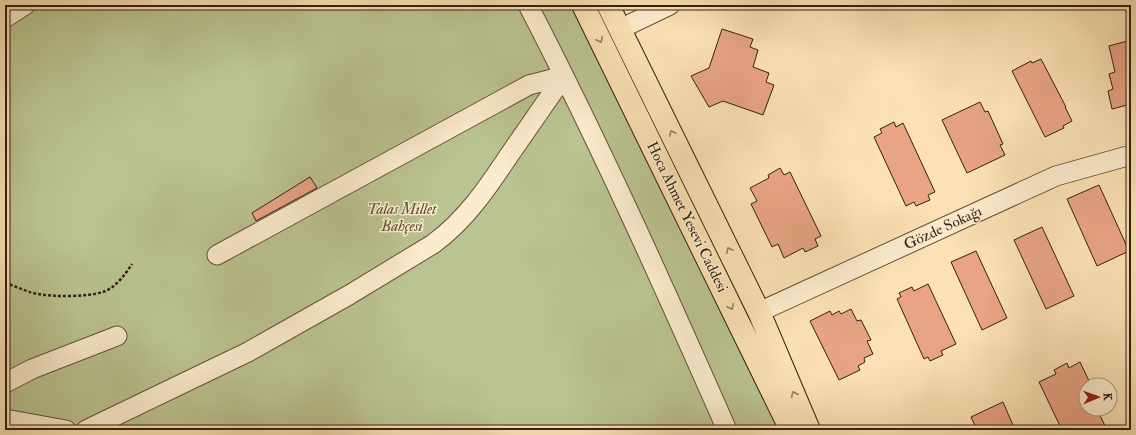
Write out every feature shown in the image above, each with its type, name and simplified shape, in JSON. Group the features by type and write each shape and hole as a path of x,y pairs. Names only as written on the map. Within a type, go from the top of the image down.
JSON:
{"main road":[{"name":"Hoca Ahmet Yesevi Caddesi","path":"583,5 791,430"},
{"name":"Hoca Ahmet Yesevi Caddesi","path":"608,5 759,312 809,430"}],"street":[{"path":"5,18 25,5"},
{"path":"528,5 564,76 641,237 727,430"},
{"path":"620,29 670,5"},
{"path":"217,256 529,85 564,76"},
{"path":"86,430 248,352 349,295 440,239 467,213 564,76"},
{"name":"Gözde Sokağı","path":"759,312 1056,176 1131,155"},
{"path":"5,383 32,369 117,336"},
{"path":"5,419 66,430"}],"path":[{"path":"5,283 38,294 67,296 104,292 116,284 125,275 132,264"}],"green space":[{"name":"Talas Millet Bahçesi","path":"5,5 596,5 664,143 799,427 799,430 5,430"}],"building":[{"path":"722,29 753,39 750,47 758,50 753,67 769,73 766,82 774,85 763,115 723,101 709,107 691,76 709,68"},
{"path":"1131,40 1131,104 1112,109 1108,91 1113,89 1109,74 1115,72 1109,46"},
{"path":"1041,59 1072,121 1063,126 1064,128 1045,137 1012,71 1031,61 1032,63"},
{"path":"980,102 985,112 988,111 1003,144 1000,145 1005,155 967,173 942,120"},
{"path":"894,122 896,127 903,123 935,192 928,195 930,200 916,206 914,202 906,206 874,137 882,133 880,129"},
{"path":"780,168 784,175 790,172 821,236 815,239 818,246 805,252 803,248 784,258 778,244 772,247 751,204 757,201 750,188 769,178 768,175"},
{"path":"310,177 317,188 256,221 252,213"},
{"path":"1099,185 1129,251 1097,266 1067,199"},
{"path":"1042,227 1074,296 1046,309 1014,240"},
{"path":"976,251 1007,318 982,330 951,262"},
{"path":"928,284 956,344 941,351 943,355 930,361 928,357 924,359 897,299 901,297 899,293 912,287 914,291"},
{"path":"851,309 857,321 861,320 871,340 867,341 873,354 864,358 865,362 858,366 860,370 839,380 810,321 830,311 832,315 839,311 841,314"},
{"path":"1080,362 1087,377 1078,377 1078,417 1101,417 1107,430 1062,430 1039,382 1056,374 1054,370 1067,363 1069,368"},
{"path":"1003,402 1015,430 977,430 971,417"}]}
